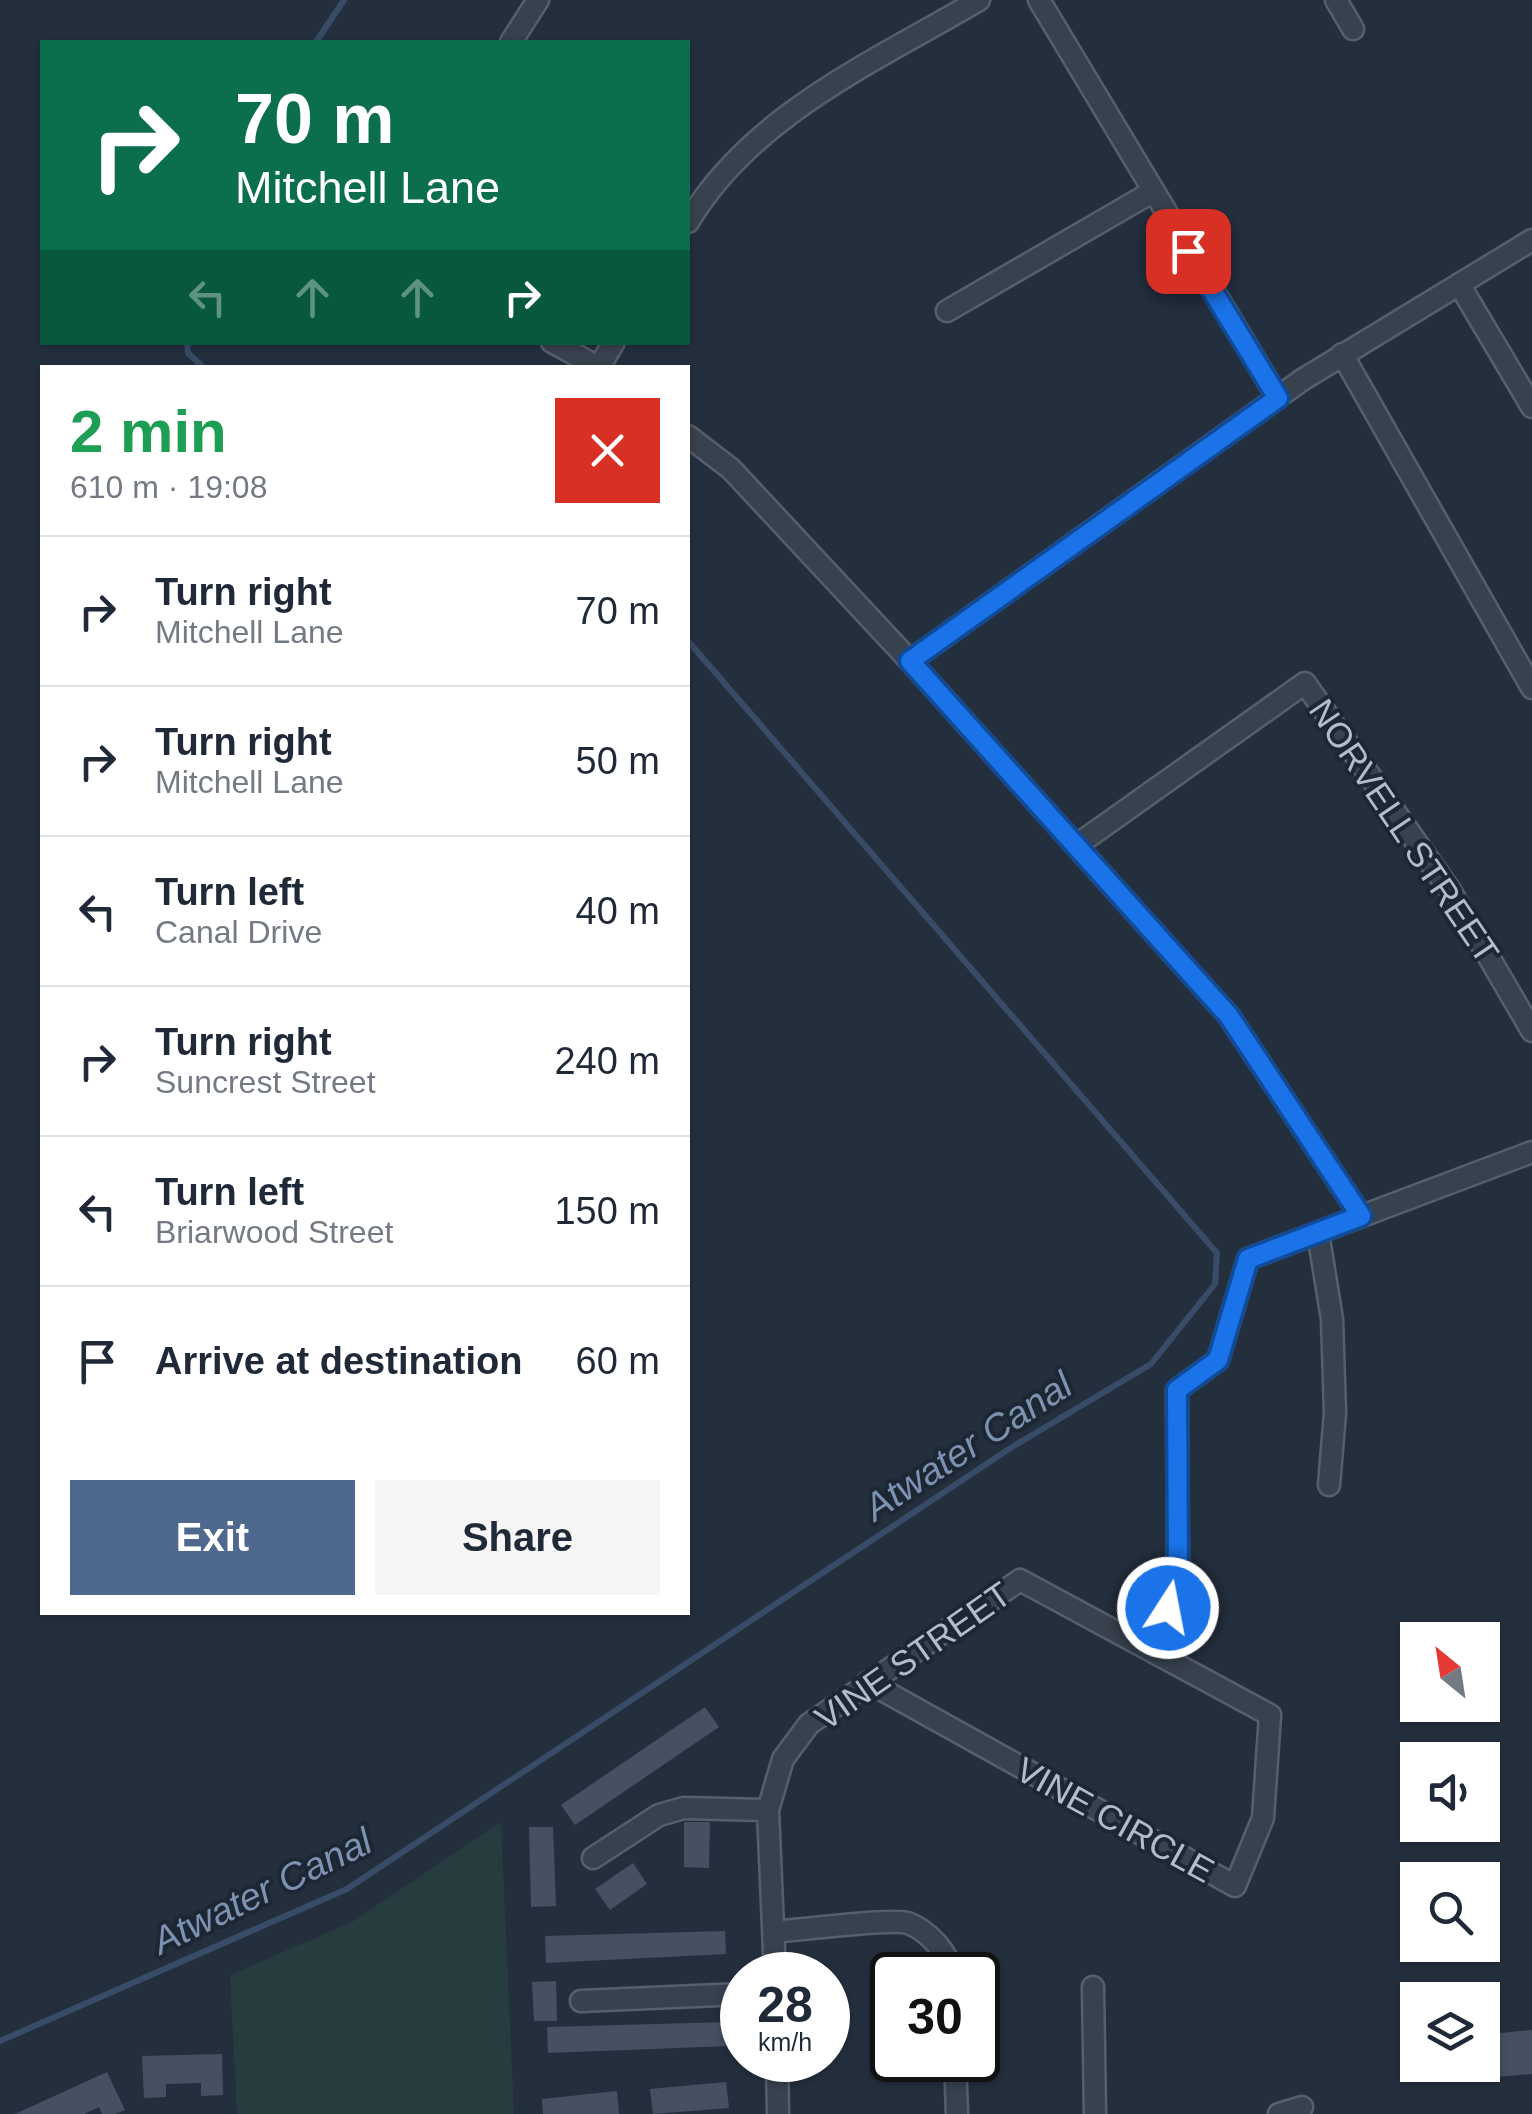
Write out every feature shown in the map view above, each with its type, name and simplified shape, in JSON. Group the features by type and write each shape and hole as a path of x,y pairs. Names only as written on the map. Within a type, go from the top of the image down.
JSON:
{"street":[{"path":"512,40 538,0"},
{"path":"690,219 742,152 791,110 979,0"},
{"path":"1039,0 1278,398"},
{"path":"1336,0 1353,29"},
{"path":"947,311 1152,192"},
{"path":"910,661 1342,354 1532,240"},
{"path":"1459,284 1532,407"},
{"path":"558,345 595,365"},
{"path":"1342,354 1532,688"},
{"path":"690,438 731,469 910,661 1229,1016 1361,1216"},
{"name":"NORVELL STREET","path":"1077,846 1305,683 1450,892 1532,1032"},
{"path":"1140,1643 1168,1608 1178,1574 1177,1390 1218,1360 1248,1259 1532,1152"},
{"path":"1318,1232 1332,1319 1335,1412 1329,1485"},
{"name":"VINE STREET","path":"774,1952 768,1810 783,1759 809,1724 1020,1580 1140,1643"},
{"name":"VINE CIRCLE","path":"868,1682 1235,1886 1263,1818 1270,1715 1140,1643"},
{"path":"593,1858 659,1815 672,1811 768,1810"},
{"path":"774,1932 905,1922 932,1938 941,1952"},
{"path":"1093,1988 1095,2114"},
{"path":"581,2001 720,1995"},
{"path":"777,2082 778,2114"},
{"path":"955,2082 957,2114"},
{"path":"1279,2114 1302,2107"}],"green space":[{"path":"501,1822 514,2114 237,2114 230,1975 352,1922"}],"building":[{"path":"705,1707 719,1727 575,1825 561,1805"},
{"path":"684,1822 710,1822 709,1868 684,1867"},
{"path":"529,1827 553,1827 556,1906 531,1907"},
{"path":"633,1863 647,1884 610,1910 595,1889"},
{"path":"725,1931 726,1952 546,1963 545,1936"},
{"path":"556,1981 557,2021 534,2021 532,1982"},
{"path":"720,2022 720,2046 548,2053 547,2027"},
{"path":"1532,2030 1532,2074 1500,2077 1500,2033"},
{"path":"222,2054 223,2095 201,2096 201,2083 166,2084 166,2097 144,2098 142,2056"},
{"path":"107,2072 125,2110 102,2114 99,2107 84,2114 15,2114"},
{"path":"726,2082 729,2108 653,2114 650,2089"},
{"path":"617,2091 619,2114 543,2114 542,2099"}],"waterway":[{"name":"Atwater Canal","path":"317,40 344,0"},
{"name":"Atwater Canal","path":"187,345 188,353 201,365"},
{"name":"Atwater Canal","path":"0,2041 347,1889 1009,1449 1151,1364 1215,1284 1217,1253 690,643"}],"route":[{"path":"1168,1608 1178,1574 1177,1390 1218,1360 1248,1259 1361,1216 1229,1016 910,661 1278,398 1188,251"}]}
